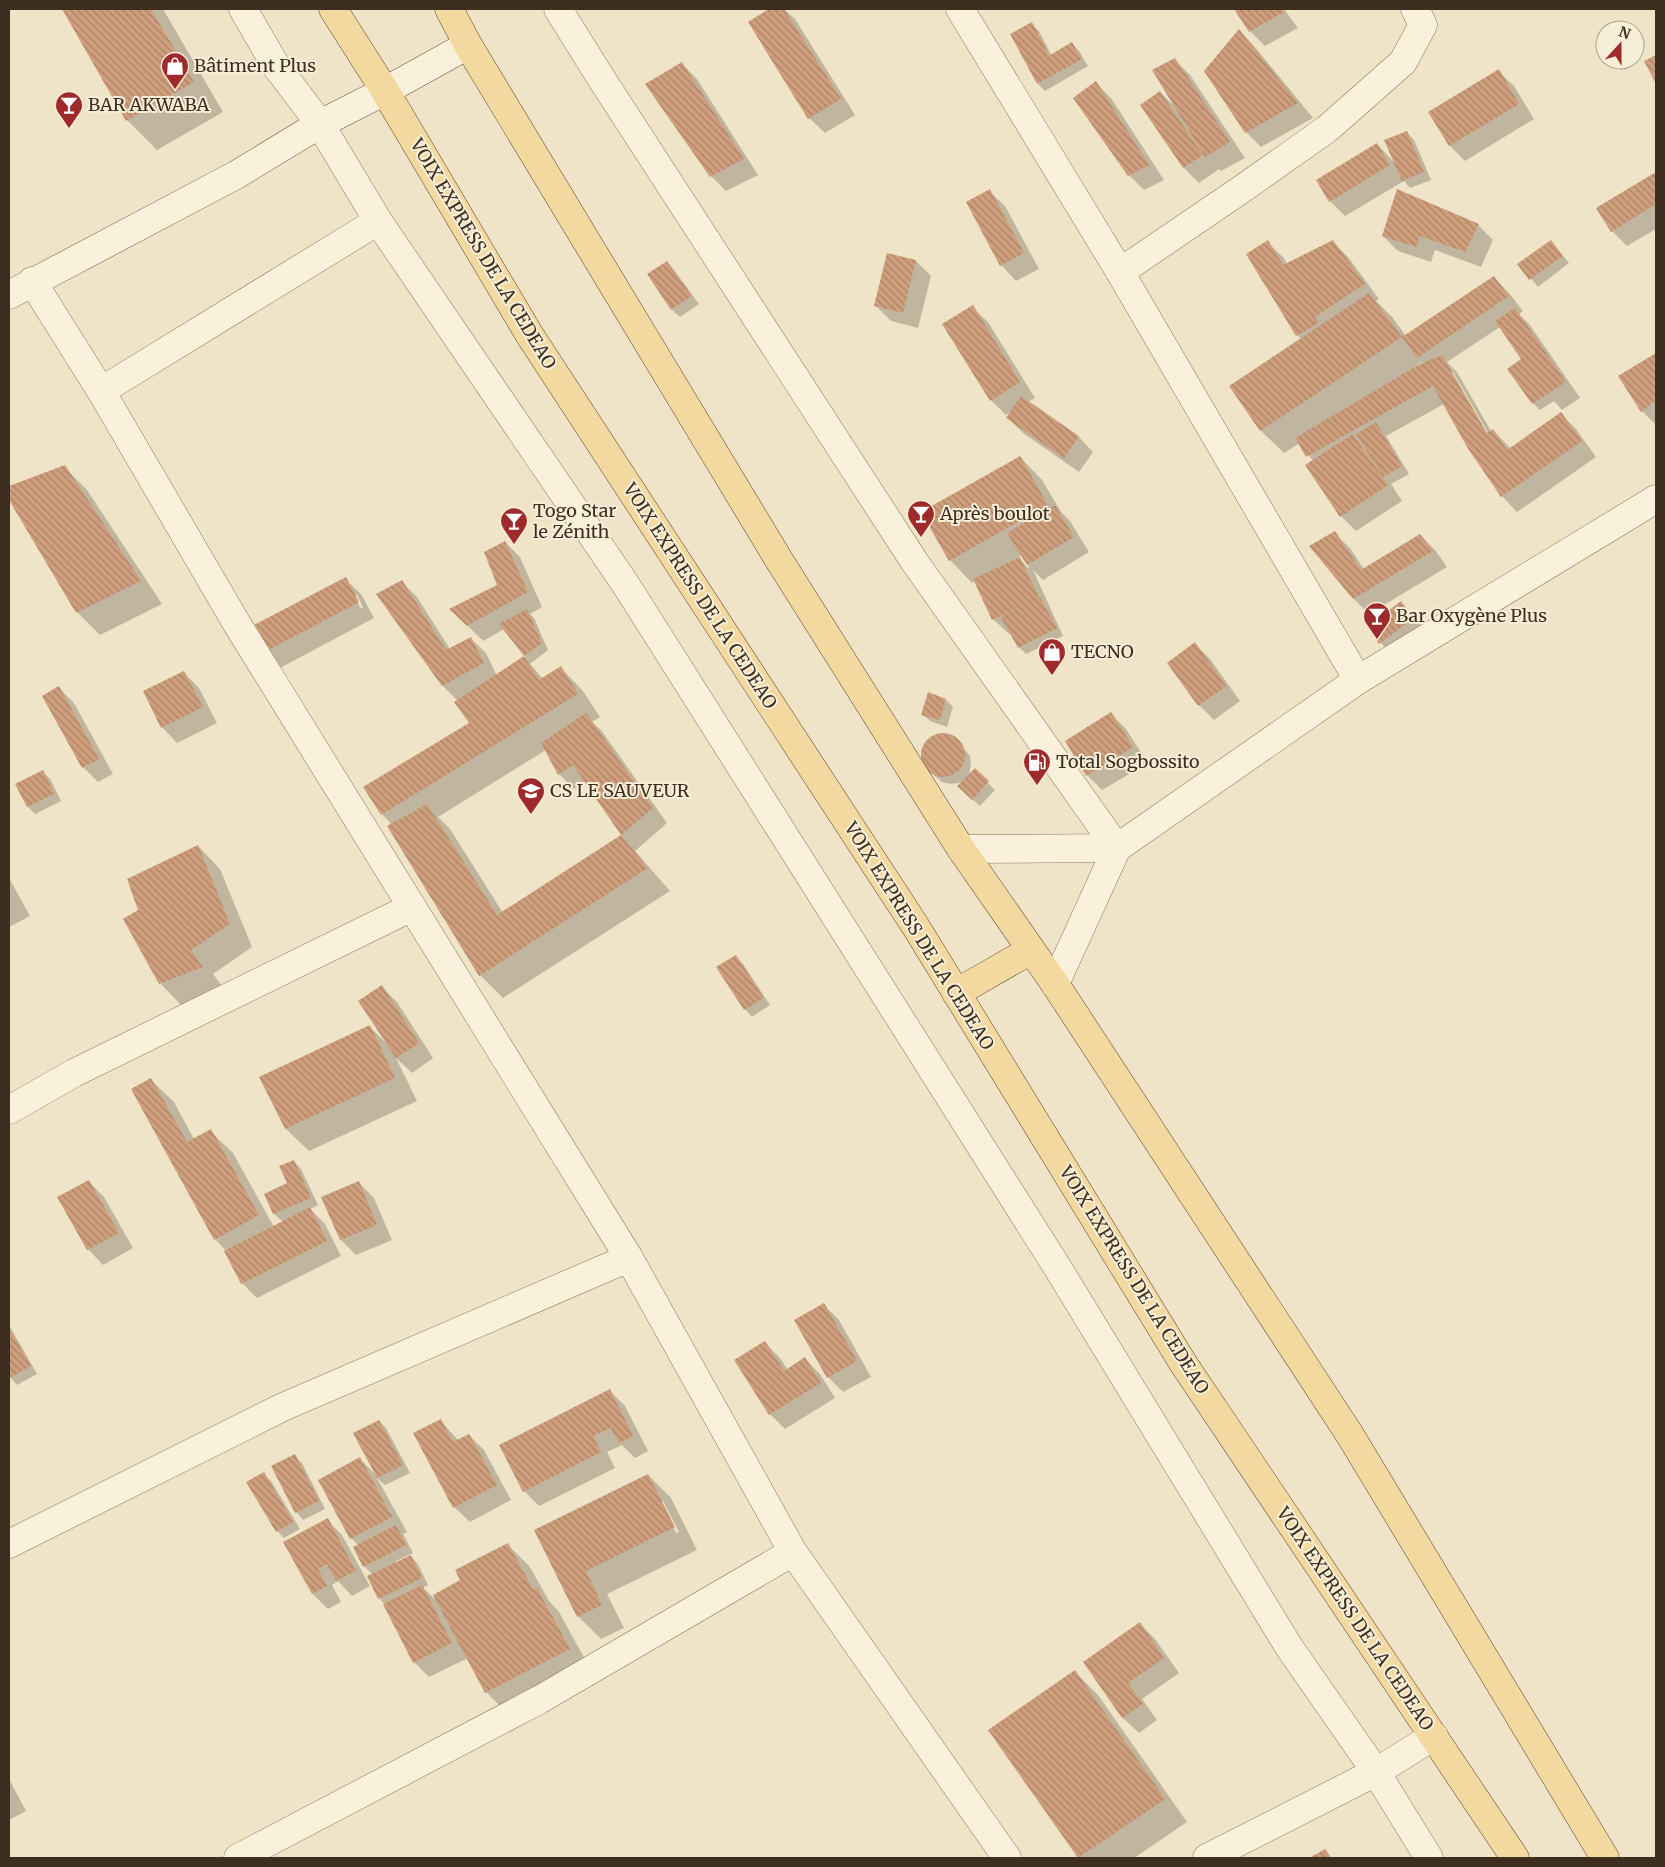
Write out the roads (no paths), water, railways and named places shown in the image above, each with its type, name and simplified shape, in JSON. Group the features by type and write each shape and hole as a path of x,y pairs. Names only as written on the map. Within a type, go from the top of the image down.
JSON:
{"main road":[{"name":"VOIX EXPRESS DE LA CEDEAO","path":"333,9 385,92 529,334 916,927 1183,1363 1515,1858"},
{"path":"449,9 468,45 779,560 961,849 1054,984 1350,1435 1605,1858"},
{"path":"956,993 1031,950"}],"street":[{"path":"243,9 276,66 320,124 378,221 626,585 1059,1270 1290,1648 1376,1772 1429,1858"},
{"path":"558,9 914,562 1117,848"},
{"path":"960,9 1120,272 1358,680"},
{"path":"1120,272 1326,129 1403,62 1423,25 1415,9"},
{"path":"468,45 385,92 320,124 236,175 20,288 101,391 237,624 629,1258 793,1552 1007,1858"},
{"path":"101,391 378,221"},
{"path":"1054,984 1117,848 1358,680 1656,499"},
{"path":"961,849 1117,848"},
{"path":"9,1110 74,1073 412,907"},
{"path":"9,1544 283,1407 629,1258"},
{"path":"238,1858 539,1700 793,1552"},
{"path":"1207,1858 1376,1772 1434,1736"}],"place":[{"name":"Bâtiment Plus","path":"175,90"},
{"name":"BAR AKWABA","path":"69,129"},
{"name":"Après boulot","path":"921,538"},
{"name":"Togo Star le Zénith","path":"514,545"},
{"name":"Bar Oxygène Plus","path":"1377,640"},
{"name":"TECNO","path":"1052,676"},
{"name":"Total Sogbossito","path":"1037,786"},
{"name":"CS LE SAUVEUR","path":"531,815"}]}
